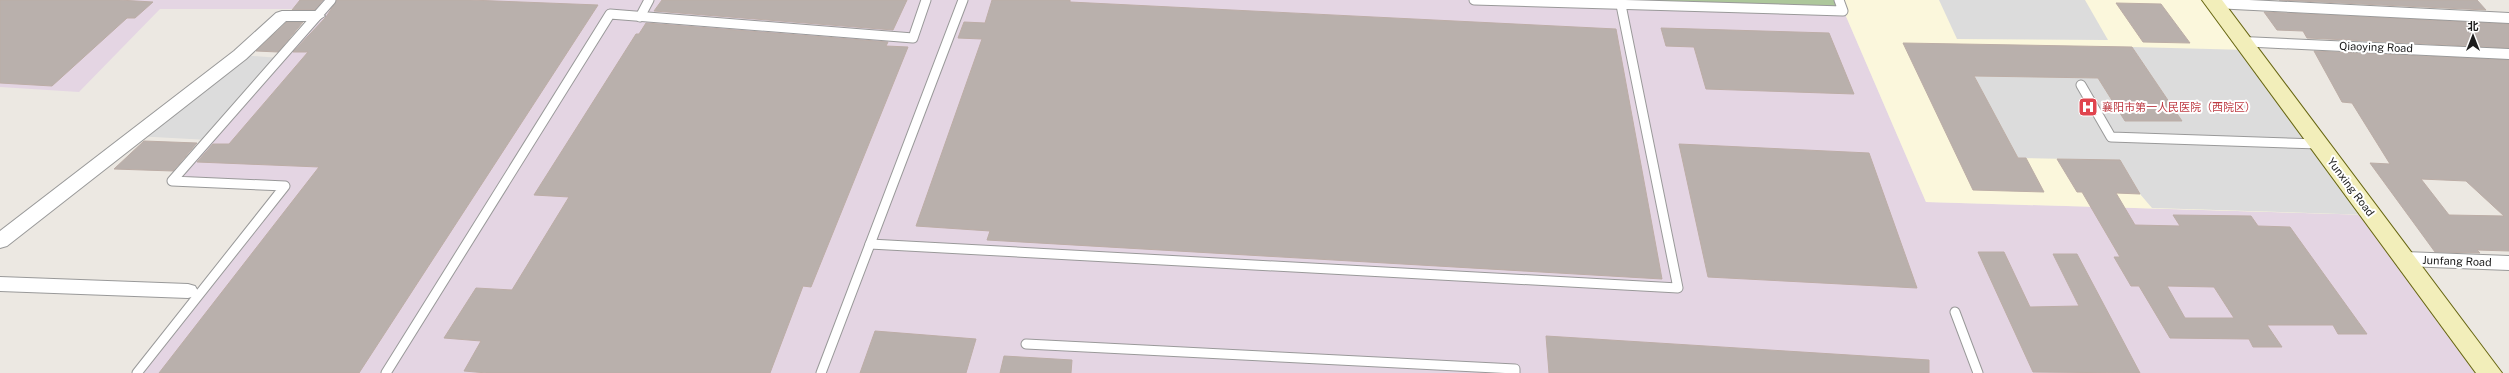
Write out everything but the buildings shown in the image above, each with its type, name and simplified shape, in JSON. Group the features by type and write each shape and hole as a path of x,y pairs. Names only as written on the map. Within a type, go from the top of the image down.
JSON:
{"main road":[{"name":"Yunxing Road","path":"2213,1 2490,373"}],"street":[{"path":"2213,1 2509,18"},
{"path":"0,241 240,55 282,16 317,16"},
{"name":"Qiaoying Road","path":"2244,42 2509,54"},
{"name":"Junfang Road","path":"2405,259 2509,263"},
{"path":"0,284 188,291"}],"lane":[{"path":"137,373 285,186 172,181 331,0"},
{"path":"640,17 649,0"},
{"path":"386,373 610,14 913,38 926,0"},
{"path":"821,373 963,0"},
{"path":"1474,0 1621,3 1843,11 1839,0"},
{"path":"870,244 1678,288 1621,3"},
{"path":"2081,86 2111,137 2319,144"},
{"path":"1955,312 1978,373"},
{"path":"1026,344 1507,368 1515,369 1515,373"}],"shaded area":[{"path":"0,0 1839,0 1926,202 2372,215 2490,373 137,373 285,186 172,181 323,9 160,9 79,92 0,87"},
{"name":"襄阳市第一人民医院（西院区）","path":"1839,0 2212,0 2372,215 1926,202"},
{"path":"1939,0 2085,0 2108,40 1957,39"},
{"path":"2132,47 2249,50 2372,215 2152,208 2140,194 2120,160 2018,158 1974,76 2098,78 2125,120 2182,121"},
{"path":"240,55 280,58 209,140 135,136"}],"green space":[{"path":"1474,0 1839,0 1843,11"}],"place":[{"name":"襄阳市第一人民医院（西院区）","path":"2088,107"}]}
